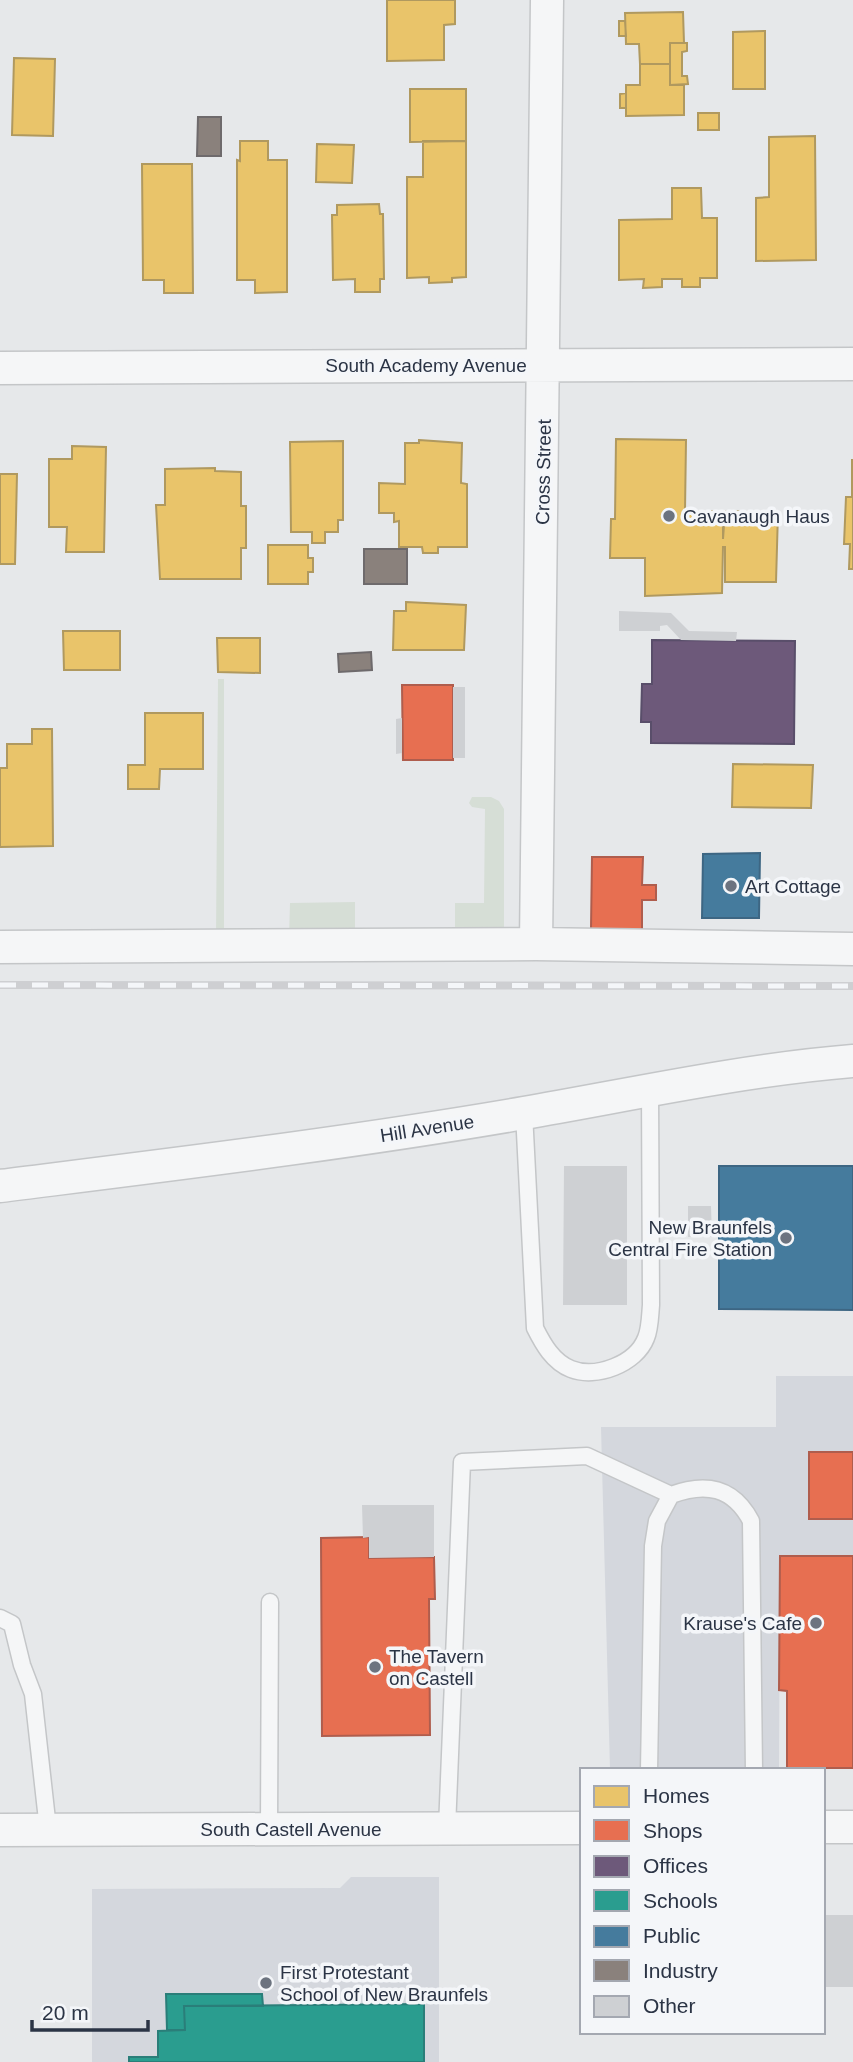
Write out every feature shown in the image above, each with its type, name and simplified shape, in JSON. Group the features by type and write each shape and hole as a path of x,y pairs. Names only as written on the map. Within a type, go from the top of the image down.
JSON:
{"street":[{"name":"Cross Street","path":"536,944 547,0"},
{"name":"South Academy Avenue","path":"0,368 853,364"},
{"path":"0,947 536,944 853,949"},
{"name":"Hill Avenue","path":"0,1186 285,1150 524,1113 750,1073 853,1061"},
{"path":"825,1828 853,1827"},
{"name":"South Castell Avenue","path":"0,1829 580,1828"}],"lane":[{"path":"524,1113 535,1328 548,1352 570,1369 596,1373 624,1363 646,1340 651,1306 650,1089"},
{"path":"447,1828 462,1462 587,1456 671,1494 703,1487 738,1499 751,1521 754,1768"},
{"path":"649,1768 653,1546 657,1521 671,1494"},
{"path":"269,1829 270,1602"},
{"path":"0,1618 12,1624 22,1665 33,1694 48,1829"}],"shaded area":[{"path":"218,679 224,679 224,928 250,928 251,938 216,938"},
{"path":"472,797 491,797 499,801 504,809 504,938 289,938 290,903 355,902 355,928 455,928 455,903 484,903 485,809 472,807 469,803"},
{"path":"776,1376 853,1376 853,1556 780,1557 779,1768 610,1768 601,1427 776,1427"},
{"name":"First Protestant School of New Braunfels","path":"351,1877 439,1877 439,2062 92,2062 92,1889 340,1888"}],"building: Homes":[{"path":"387,0 455,0 455,24 444,25 444,60 387,61"},
{"path":"683,12 684,43 670,43 670,64 640,64 639,44 626,44 625,13"},
{"path":"619,21 625,21 626,36 619,36"},
{"path":"765,31 765,89 733,89 733,32"},
{"path":"670,43 687,43 687,51 682,52 682,76 687,76 688,84 670,85"},
{"path":"14,58 55,59 53,136 12,135"},
{"path":"640,64 670,64 670,85 684,85 684,115 626,116 626,85 640,85"},
{"path":"410,89 466,89 466,141 410,142"},
{"path":"626,93 626,108 620,108 620,94"},
{"path":"698,113 719,113 719,130 698,130"},
{"path":"815,136 816,260 756,261 756,198 769,197 769,137"},
{"path":"240,141 268,141 268,160 287,160 287,292 255,293 255,280 237,280 237,160 240,161"},
{"path":"423,141 466,141 466,277 452,278 452,282 429,283 429,277 407,278 407,177 423,177"},
{"path":"317,144 354,145 352,183 316,182"},
{"path":"142,164 192,164 193,293 164,293 164,280 143,280"},
{"path":"672,188 701,188 702,218 717,218 717,278 700,278 700,287 682,287 682,279 662,279 662,287 643,288 644,279 619,280 619,220 672,219"},
{"path":"379,204 380,214 383,214 384,279 380,279 380,292 355,292 355,279 333,280 332,215 337,215 337,205"},
{"name":"Cavanaugh Haus","path":"616,439 686,440 685,511 723,511 723,539 725,511 778,512 776,582 725,582 723,547 722,593 645,596 645,558 610,558 611,519 615,519"},
{"path":"419,440 462,443 461,483 467,484 467,547 438,547 438,553 423,553 422,547 399,547 399,521 394,522 394,513 379,513 379,483 405,484 405,443 419,443"},
{"path":"343,441 343,520 338,520 338,532 325,532 325,543 312,543 312,532 291,532 290,442"},
{"path":"72,446 106,447 104,552 66,552 67,527 49,527 49,459 72,459"},
{"path":"852,460 853,569 849,569 850,544 844,544 846,497 852,497"},
{"path":"215,468 215,471 241,472 241,506 246,506 246,548 241,548 241,579 160,579 156,505 165,505 165,469"},
{"path":"0,474 17,474 15,564 0,564"},
{"path":"268,545 308,545 308,558 313,558 313,572 308,572 308,584 268,584"},
{"path":"406,602 466,605 464,650 393,650 394,611 406,611"},
{"path":"63,631 120,631 120,670 64,670"},
{"path":"217,638 260,638 260,673 218,672"},
{"path":"145,713 203,713 203,769 160,769 159,789 128,789 128,765 145,765"},
{"path":"32,729 52,729 53,846 0,847 0,768 7,768 7,744 32,744"},
{"path":"733,764 813,765 811,808 732,807"}],"building: Shops":[{"path":"402,685 453,685 453,760 403,760"},
{"path":"592,857 643,857 642,885 656,885 656,900 642,900 642,930 591,929"},
{"path":"809,1452 853,1452 853,1519 809,1519"},
{"name":"The Tavern on Castell","path":"369,1537 369,1558 434,1557 435,1599 429,1599 430,1735 322,1736 321,1538"},
{"name":"Krause's Cafe","path":"780,1556 853,1556 853,1768 787,1768 787,1691 779,1690"}],"building: Offices":[{"path":"652,640 795,641 794,744 651,743 651,722 641,722 642,684 652,684"}],"building: Schools":[{"path":"166,1994 262,1994 263,2006 184,2006 185,2030 167,2030"},
{"path":"424,2004 424,2062 129,2062 129,2057 158,2057 158,2031 185,2030 184,2006"}],"building: Public":[{"name":"Art Cottage","path":"760,853 759,918 702,918 703,854"},
{"name":"New Braunfels Central Fire Station","path":"719,1166 853,1166 853,1310 719,1309"}],"building: Industry":[{"path":"198,117 221,117 221,156 197,156"},
{"path":"364,549 407,549 407,584 364,584"},
{"path":"371,652 372,670 339,672 338,654"}],"building: Other":[{"path":"619,611 671,613 689,631 737,632 736,641 681,640 667,625 660,626 660,631 619,631"},
{"path":"453,687 465,687 465,758 453,758"},
{"path":"402,718 402,753 396,754 396,719"},
{"path":"564,1166 627,1166 627,1305 563,1305"},
{"path":"688,1206 711,1206 712,1237 688,1237"},
{"path":"362,1505 434,1505 434,1557 369,1558 369,1537 363,1538"},
{"path":"825,1915 853,1915 853,1987 825,1987"}],"railway":[{"path":"0,985 853,986"}],"place":[{"name":"Cavanaugh Haus","path":"669,516"},
{"name":"Art Cottage","path":"731,886"},
{"name":"New Braunfels Central Fire Station","path":"786,1238"},
{"name":"Krause's Cafe","path":"816,1623"},
{"name":"The Tavern on Castell","path":"375,1667"},
{"name":"First Protestant School of New Braunfels","path":"266,1983"}]}
